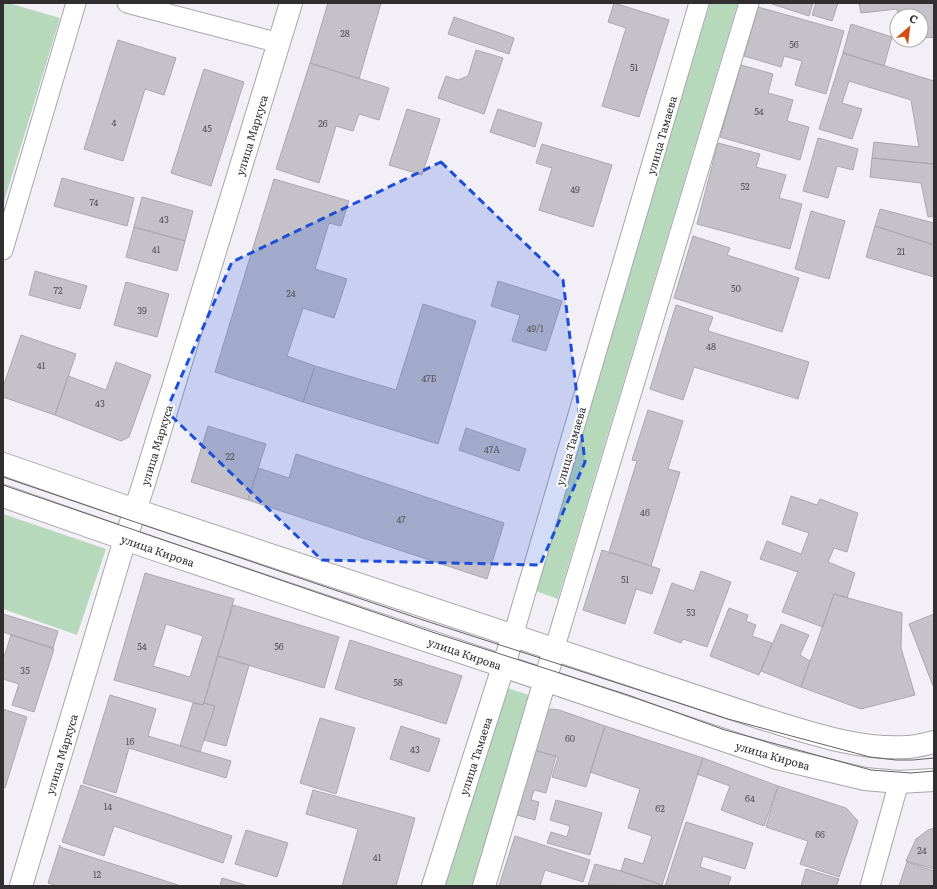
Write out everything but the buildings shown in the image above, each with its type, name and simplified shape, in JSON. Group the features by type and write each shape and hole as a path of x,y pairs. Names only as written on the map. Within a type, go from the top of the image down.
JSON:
{"main road":[{"name":"улица Маркуса","path":"21,886 291,3"},
{"path":"3,464 135,510 761,718 830,738 865,745 908,747 934,742"},
{"name":"улица Кирова","path":"3,496 126,539 777,758 865,779 900,782 934,780"},
{"name":"улица Тамаева","path":"433,886 513,636"},
{"path":"484,886 554,650"}],"street":[{"path":"3,250 76,3"},
{"path":"127,3 279,43"},
{"name":"улица Тамаева","path":"513,636 699,3"},
{"path":"554,650 749,3"},
{"path":"870,886 900,782"}],"highlighted area":[{"path":"441,162 563,280 585,462 540,565 322,560 166,411 232,262"}],"green space":[{"path":"3,3 8,3 60,18 3,205"},
{"path":"710,3 738,3 558,599 533,590"},
{"path":"3,514 106,549 77,635 3,609"},
{"path":"504,687 532,696 473,886 444,886"}],"tram line":[{"path":"3,477 420,619 728,719 870,757 896,760 934,758"},
{"path":"3,485 438,634 628,695 725,730 871,770 911,773 934,771"}]}
